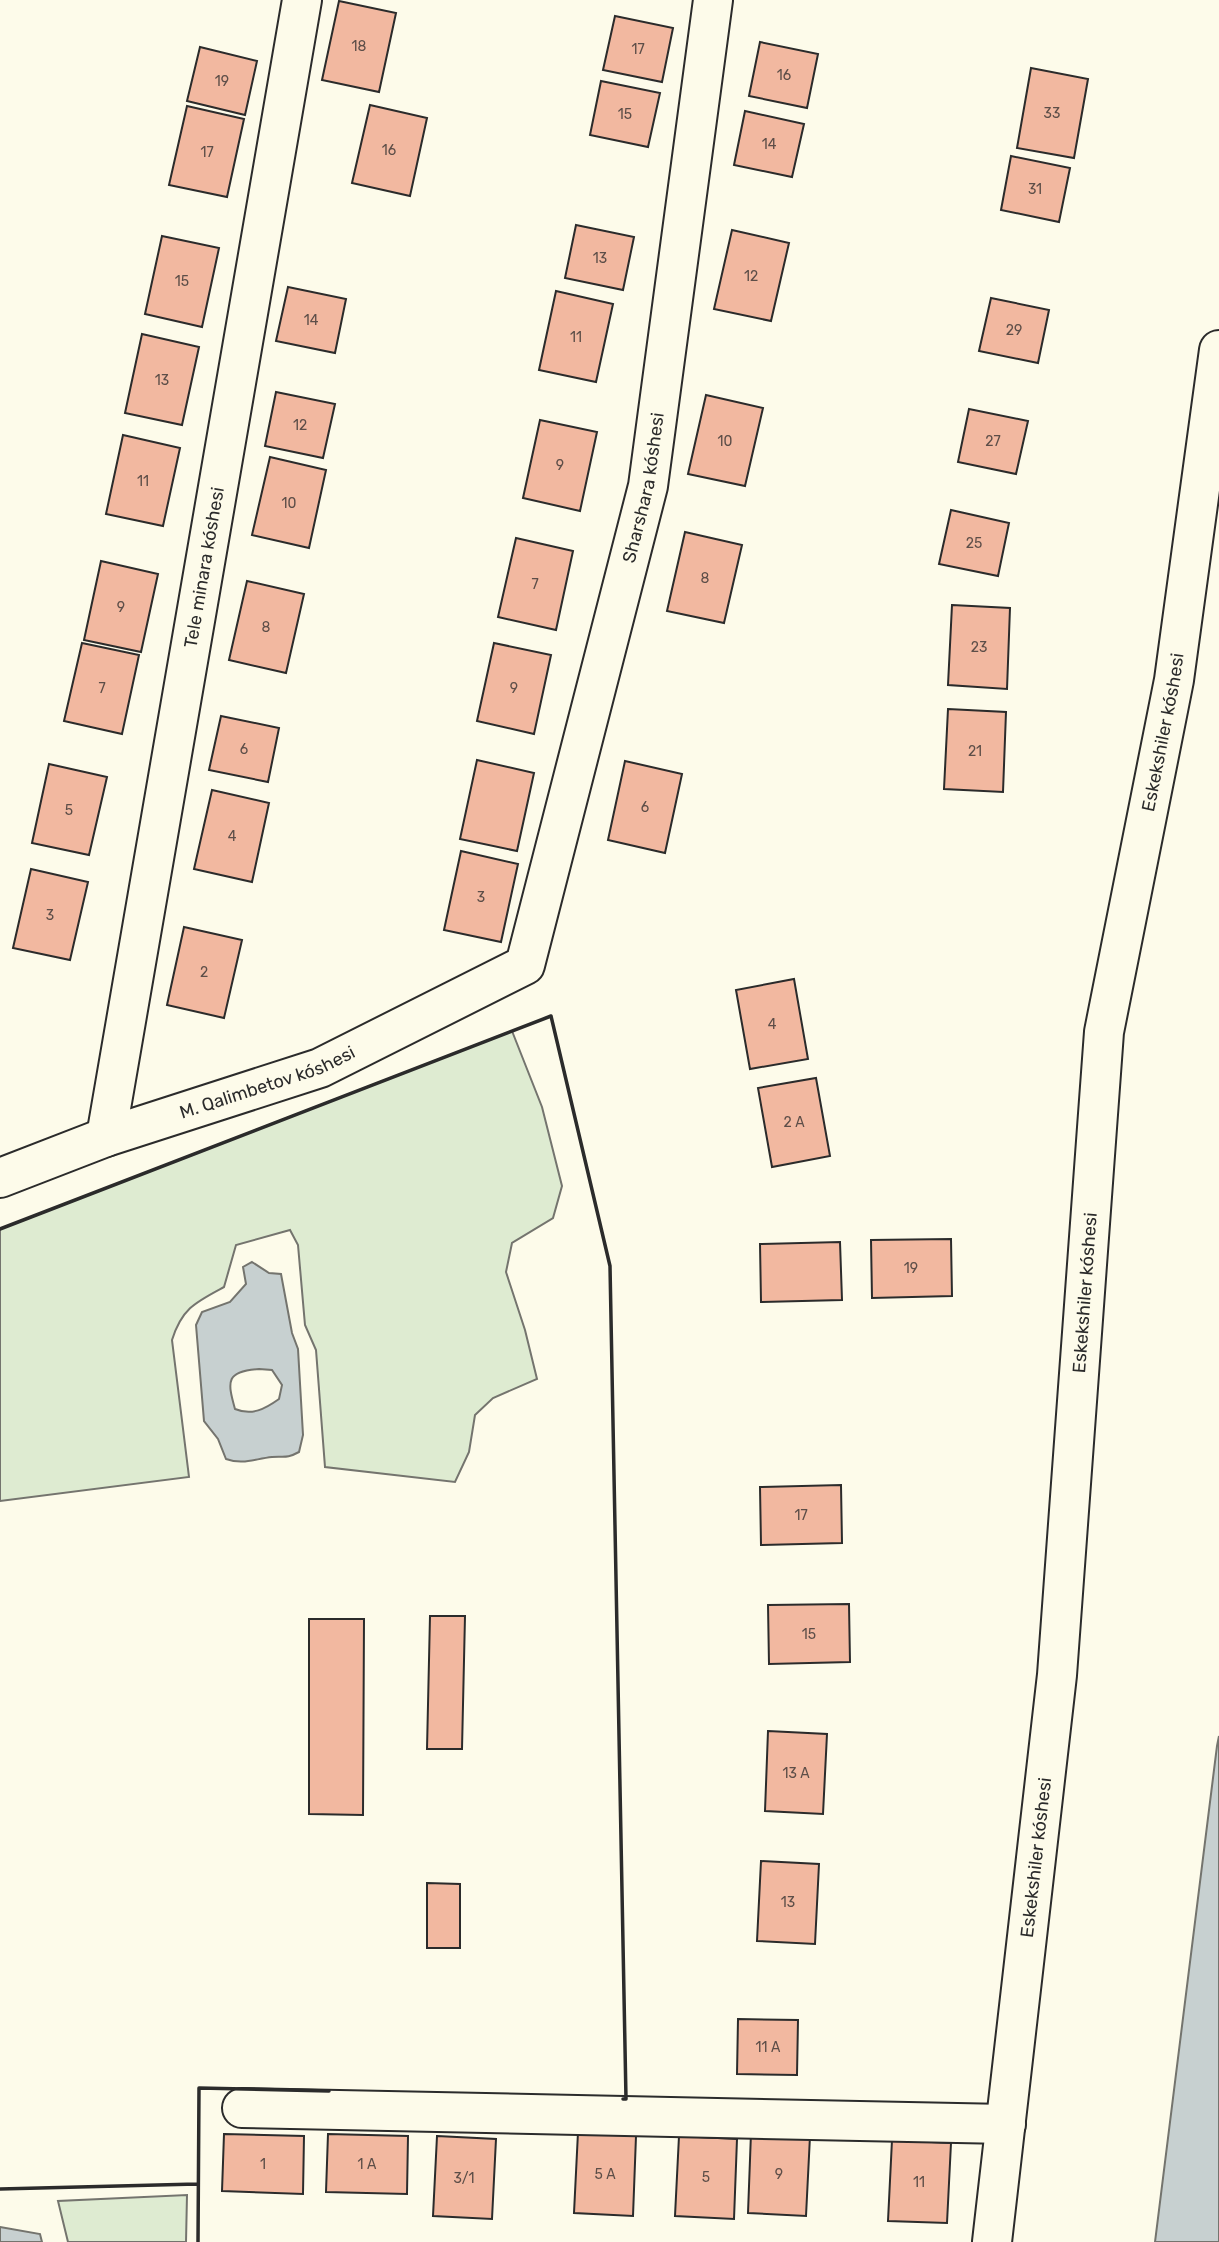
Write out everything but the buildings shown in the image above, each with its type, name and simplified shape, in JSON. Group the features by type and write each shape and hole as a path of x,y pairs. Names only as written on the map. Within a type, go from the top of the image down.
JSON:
{"street":[{"name":"Tele minara kóshesi","path":"106,1137 302,0"},
{"name":"Sharshara kóshesi","path":"525,965 648,486 713,0"},
{"name":"Eskekshiler kóshesi","path":"992,2242 1057,1675 1104,1032 1174,680 1219,350"},
{"name":"M. Qalimbetov kóshesi","path":"0,1178 106,1137 320,1068 525,965"},
{"path":"242,2108 1006,2124"}],"green space":[{"path":"512,1031 542,1107 562,1186 553,1218 512,1243 506,1272 525,1330 537,1379 493,1398 475,1415 469,1452 455,1482 325,1467 316,1350 305,1325 298,1245 290,1230 236,1245 224,1287 191,1307 176,1329 172,1340 189,1477 0,1501 0,1229"},
{"path":"187,2195 186,2242 68,2242 58,2201"}],"shaded area":[{"path":"252,1262 269,1273 281,1274 292,1333 298,1349 303,1435 299,1452 243,1462 226,1459 218,1439 204,1421 196,1325 202,1312 230,1302 246,1284 243,1267","holes":["248,1370 272,1370 282,1385 279,1399 258,1410 247,1412 235,1409 230,1385 235,1375"]},
{"path":"1219,1736 1219,2242 1155,2242 1217,1746"},
{"path":"0,2227 40,2234 42,2242 0,2242"}],"wall":[{"path":"0,1229 551,1016 610,1266 626,2099 623,2099"},
{"path":"198,2242 199,2088 329,2091"},
{"path":"0,2189 197,2184"}]}
